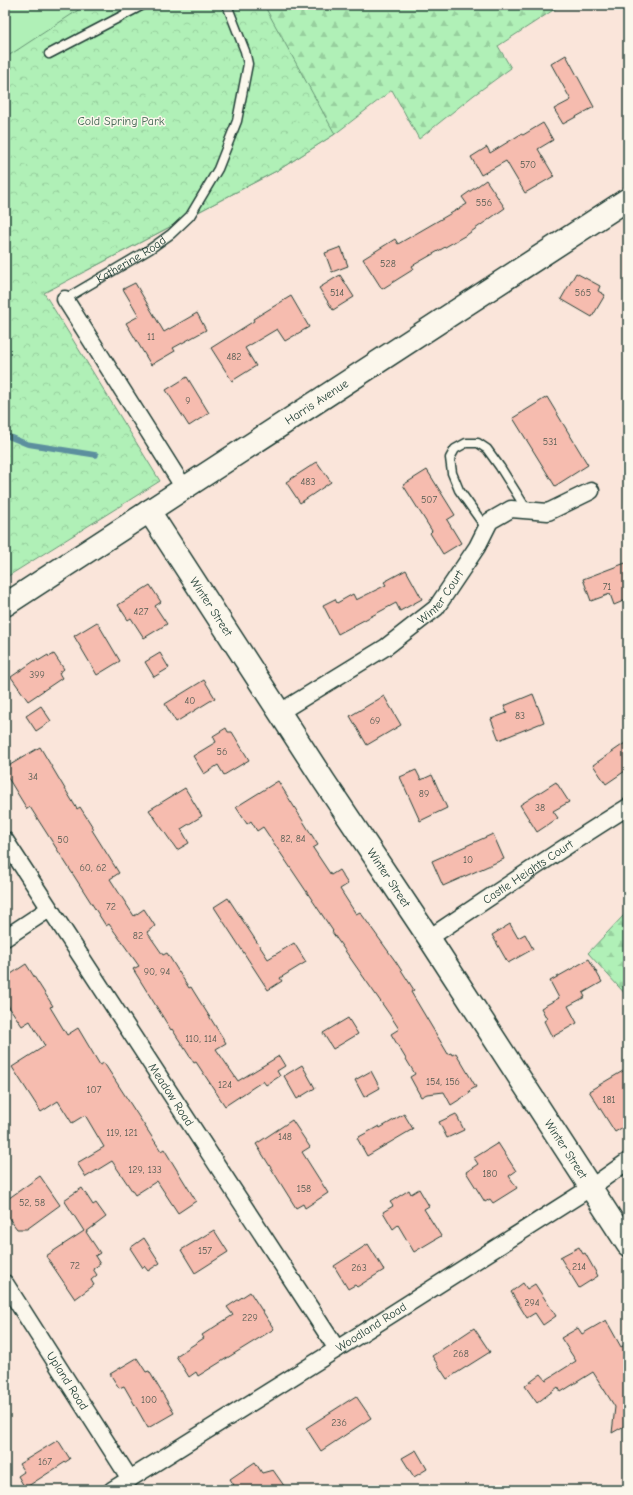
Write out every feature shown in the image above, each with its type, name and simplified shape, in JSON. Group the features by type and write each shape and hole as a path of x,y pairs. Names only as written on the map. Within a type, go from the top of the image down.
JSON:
{"main road":[{"name":"Harris Avenue","path":"5,605 628,198"},
{"name":"Winter Street","path":"149,511 628,1245"}],"street":[{"name":"Katherine Road","path":"65,299 184,488"},
{"name":"Winter Court","path":"280,712 386,647 436,608 477,547 490,521 511,509 548,512 591,491"},
{"name":"Castle Heights Court","path":"429,938 568,844 628,807"},
{"name":"Meadow Road","path":"5,840 336,1350"},
{"path":"5,938 49,908"},
{"name":"Woodland Road","path":"112,1490 336,1350 590,1188 628,1161"},
{"name":"Upland Road","path":"5,1283 130,1479"}],"lane":[{"path":"49,54 143,5"},
{"name":"Katherine Road","path":"65,299 150,249 171,234 190,216 218,170 237,121 248,64 245,51 227,5"},
{"path":"486,528 459,490 452,473 450,458 455,449 466,443 478,443 487,449 527,510"}],"green space":[{"name":"Cold Spring Park","path":"5,5 264,5 335,134 280,169 44,293 160,481 5,578"},
{"path":"5,5 86,5 5,58"},
{"path":"197,5 561,5 498,46 511,68 474,95 419,139 392,90 335,134 280,169 86,271"},
{"path":"628,913 628,997 588,953 624,915"}],"building":[{"path":"566,55 594,107 563,124 554,109 571,100 551,64"},
{"path":"543,123 553,140 538,149 554,176 525,193 506,161 481,175 471,157 487,147 490,153 521,134 523,135"},
{"path":"486,180 505,208 468,234 412,266 414,269 382,289 363,259 395,239 398,244 467,204 462,197"},
{"path":"341,247 348,266 332,272 325,253"},
{"path":"576,273 600,286 598,291 605,295 592,317 561,299"},
{"path":"340,275 354,297 333,310 319,288"},
{"path":"135,283 164,332 197,313 206,330 173,348 175,351 151,365 126,323 139,316 123,289"},
{"path":"291,296 309,327 285,341 277,329 245,348 256,366 232,381 211,348 254,321 253,319"},
{"path":"187,377 209,413 189,426 166,390"},
{"path":"547,397 588,465 555,486 513,418"},
{"path":"317,462 331,482 300,503 286,482"},
{"path":"427,470 455,515 447,520 461,543 443,554 430,533 432,531 403,485"},
{"path":"628,562 628,599 614,605 610,594 591,601 583,579"},
{"path":"406,570 422,599 400,611 396,603 338,634 323,605 335,599 337,603 353,594 356,600 386,585 384,582"},
{"path":"150,585 161,602 155,606 167,624 144,638 131,618 128,620 118,605"},
{"path":"97,622 120,661 97,675 74,636"},
{"path":"160,653 169,668 154,677 145,662"},
{"path":"54,654 64,669 59,673 62,678 28,701 11,677 37,659 38,661 48,655 49,657"},
{"path":"204,680 215,698 176,722 165,704"},
{"path":"533,694 544,722 499,740 491,719 507,713 504,706"},
{"path":"384,696 401,725 367,745 350,716"},
{"path":"41,706 51,721 36,731 26,716"},
{"path":"226,728 228,732 232,732 249,760 224,775 218,765 204,774 193,756 216,742 213,736"},
{"path":"628,741 628,769 606,784 593,765"},
{"path":"40,747 77,809 80,807 94,829 92,830 119,873 110,879 134,916 144,909 155,926 147,932 163,955 167,953 189,988 191,987 226,1043 216,1049 238,1081 279,1056 285,1066 277,1071 280,1076 266,1085 263,1081 225,1106 196,1062 194,1063 172,1029 171,1030 133,969 139,966 109,924 106,926 30,807 27,809 5,773 5,768"},
{"path":"416,770 421,780 432,775 447,808 420,821 400,777"},
{"path":"278,781 318,845 313,848 331,875 339,870 348,884 340,889 356,914 360,912 396,962 414,990 411,992 448,1054 451,1053 452,1055 456,1053 476,1087 469,1091 470,1093 451,1105 444,1092 427,1094 421,1097 410,1077 415,1074 391,1034 399,1029 332,932 333,931 263,827 257,831 251,821 247,824 236,807"},
{"path":"556,782 569,802 553,811 558,818 537,832 520,805"},
{"path":"185,788 202,816 181,829 189,843 177,850 149,810"},
{"path":"493,834 504,859 443,886 432,861"},
{"path":"228,898 268,959 294,943 306,962 280,978 282,981 268,990 214,907"},
{"path":"510,924 518,938 525,934 533,949 508,963 492,935"},
{"path":"589,959 602,982 583,993 585,997 568,1006 577,1023 552,1037 544,1021 547,1019 541,1008 559,998 550,981"},
{"path":"26,964 53,1006 50,1007 67,1035 78,1028 100,1065 104,1063 161,1151 164,1149 196,1201 178,1213 157,1181 135,1195 112,1161 86,1177 77,1163 104,1147 85,1115 72,1123 58,1101 41,1112 12,1067 45,1046 30,1021 22,1026 5,1001 5,978"},
{"path":"348,1018 358,1034 333,1049 323,1033"},
{"path":"302,1065 315,1088 297,1099 284,1076"},
{"path":"628,1068 628,1124 615,1132 589,1091"},
{"path":"371,1071 380,1088 364,1097 355,1080"},
{"path":"404,1114 413,1129 367,1156 357,1138 379,1126 380,1128"},
{"path":"456,1114 464,1130 447,1138 439,1122"},
{"path":"292,1120 310,1147 302,1152 328,1193 305,1208 303,1204 296,1208 256,1144"},
{"path":"498,1143 516,1171 509,1176 517,1188 493,1203 490,1199 485,1202 466,1172 478,1164 474,1158"},
{"path":"40,1176 60,1205 27,1229 17,1229 5,1213 5,1201"},
{"path":"82,1188 93,1205 96,1203 106,1217 86,1232 100,1253 95,1256 100,1264 93,1269 97,1275 91,1280 94,1285 75,1299 46,1256 84,1231 64,1200"},
{"path":"419,1189 429,1206 424,1209 441,1236 414,1252 398,1225 393,1229 383,1212 393,1206 390,1202 409,1190 411,1194"},
{"path":"214,1230 228,1252 195,1273 181,1250"},
{"path":"144,1238 160,1263 148,1271 144,1266 143,1268 130,1248"},
{"path":"368,1244 384,1270 357,1287 355,1285 348,1289 334,1266"},
{"path":"579,1247 583,1254 585,1253 598,1276 579,1288 560,1257"},
{"path":"523,1283 527,1289 535,1284 556,1316 543,1325 535,1313 527,1318 511,1292"},
{"path":"250,1292 274,1329 198,1376 196,1372 189,1377 176,1356 204,1338 202,1335 233,1315 227,1307"},
{"path":"606,1320 621,1347 628,1343 628,1428 626,1425 612,1433 615,1407 593,1372 561,1392 558,1387 537,1403 525,1386 541,1374 546,1380 576,1361 561,1338 578,1328 582,1334"},
{"path":"474,1328 490,1352 447,1379 432,1356"},
{"path":"137,1358 146,1372 149,1371 174,1413 148,1428 124,1386 119,1388 110,1374"},
{"path":"356,1396 371,1418 321,1451 306,1428"},
{"path":"58,1440 70,1459 25,1488 18,1476 24,1472 19,1464"},
{"path":"416,1450 427,1469 414,1477 402,1458"},
{"path":"255,1462 262,1473 273,1470 287,1490 237,1490 230,1479"}],"waterway":[{"path":"5,435 27,444 96,455"}]}
